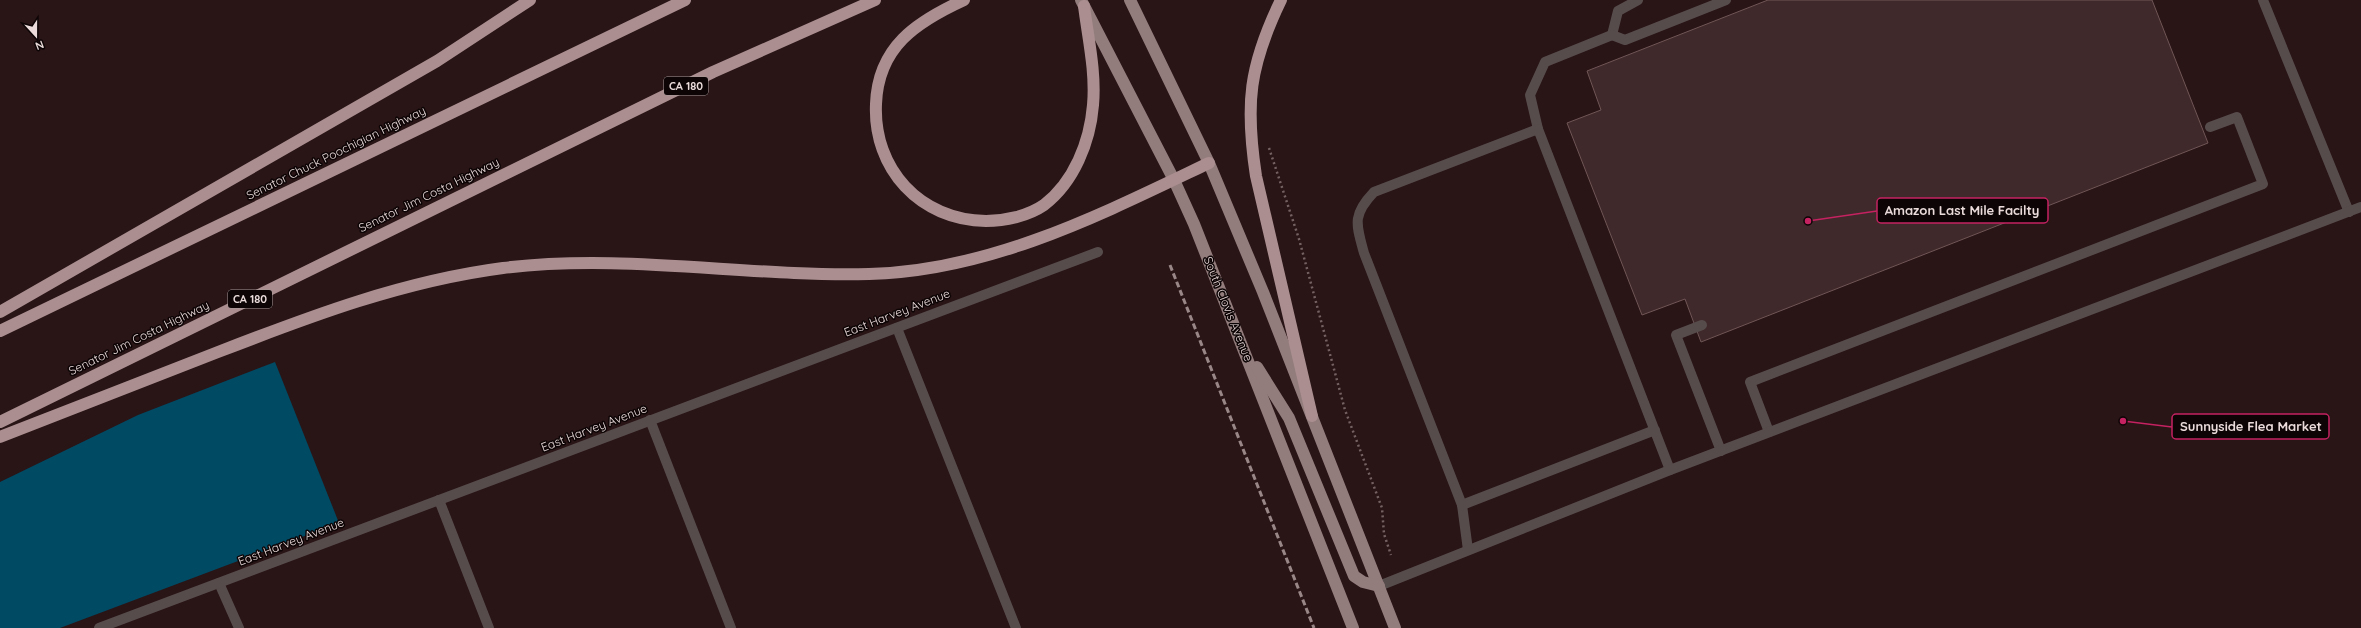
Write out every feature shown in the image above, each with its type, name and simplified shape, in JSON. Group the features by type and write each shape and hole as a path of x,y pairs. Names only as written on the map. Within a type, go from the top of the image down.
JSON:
{"highway":[{"path":"0,312 437,61 530,0"},
{"name":"Senator Chuck Poochigian Highway","path":"0,331 685,0"},
{"name":"Senator Jim Costa Highway","path":"0,422 713,72 875,0"},
{"path":"964,0 928,19 909,32 895,46 884,64 878,82 876,118 885,158 894,174 909,190 925,204 940,212 959,218 977,221 998,221 1013,218 1043,206 1070,176 1080,156 1091,123 1094,81 1083,3"},
{"path":"1281,0 1261,46 1254,76 1250,98 1250,140 1256,176 1312,416"},
{"path":"0,437 326,310 400,288 462,274 518,267 605,262 805,273 870,274 940,266 1012,250 1210,164"}],"main road":[{"path":"1130,0 1210,164 1312,416 1395,628"},
{"name":"South Clovis Avenue","path":"1083,3 1174,180 1241,342 1353,628"},
{"path":"1241,342 1289,418 1354,576 1363,582 1379,586"}],"lane":[{"path":"1612,35 1618,11 1638,0"},
{"path":"1670,470 1538,129 1530,95 1545,62 1612,35 1625,40 1726,0"},
{"path":"2263,0 2349,212"},
{"path":"1769,432 1750,382 2263,184 2237,117 2210,127"},
{"path":"1468,550 1462,505 1366,260 1356,225 1362,204 1374,192 1538,129"},
{"path":"1379,586 1670,470 2361,207"},
{"name":"East Harvey Avenue","path":"99,628 1098,252"},
{"path":"1702,325 1676,335 1721,451"},
{"path":"897,328 1016,628"},
{"path":"650,420 731,628"},
{"path":"1462,505 1655,430"},
{"path":"439,500 489,628"},
{"path":"219,583 240,628"}],"path":[{"path":"1267,143 1299,239 1345,410 1382,508 1384,534 1391,555"}],"water":[{"path":"275,362 339,523 60,628 0,628 0,482 138,415"}],"building":[{"path":"1768,0 2152,0 2208,143 1701,342 1685,299 1642,315 1567,123 1601,110 1587,71"}],"railway":[{"path":"1170,265 1314,628"}],"place":[{"name":"Amazon Last Mile Facilty","path":"1808,221"},
{"name":"Sunnyside Flea Market","path":"2123,421"}]}
